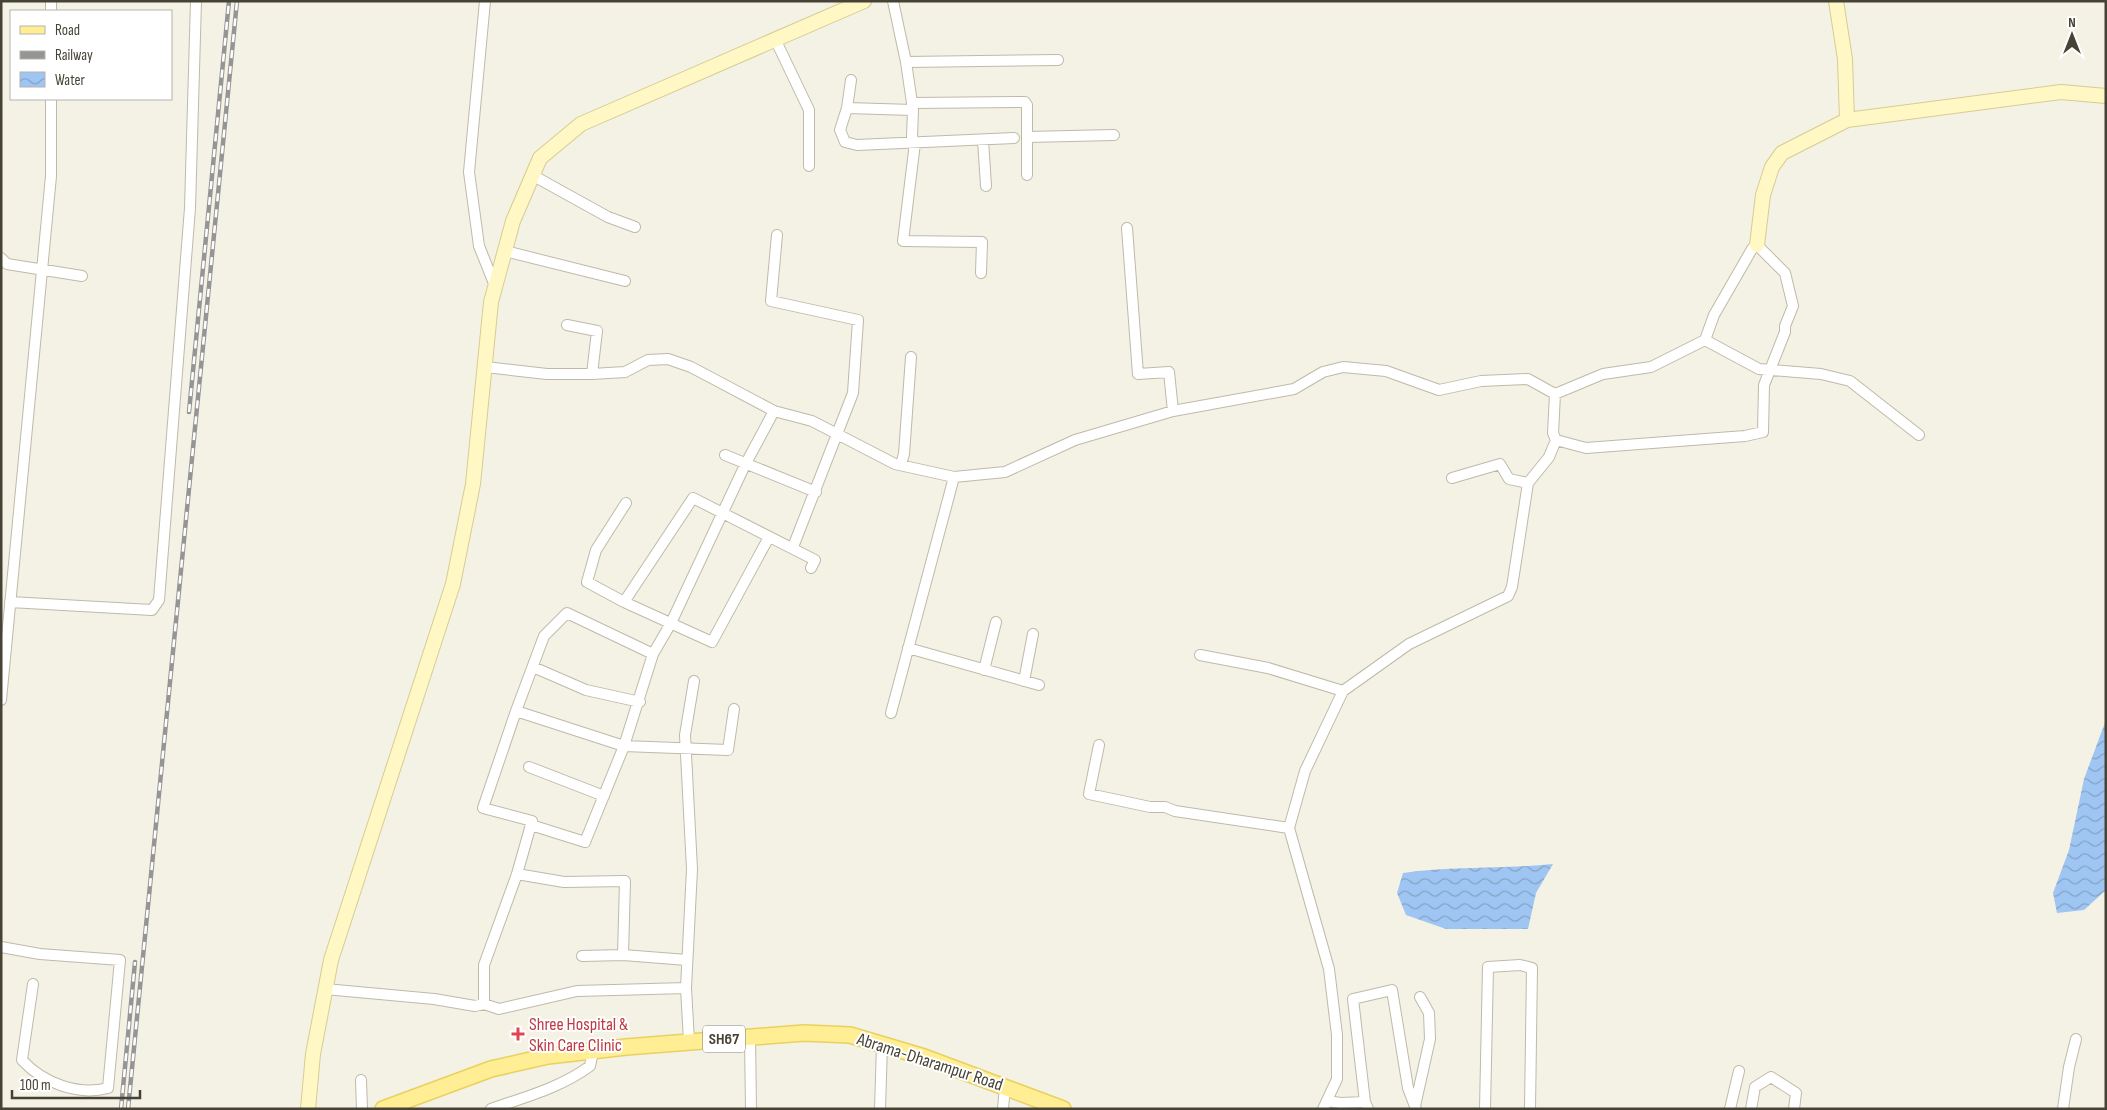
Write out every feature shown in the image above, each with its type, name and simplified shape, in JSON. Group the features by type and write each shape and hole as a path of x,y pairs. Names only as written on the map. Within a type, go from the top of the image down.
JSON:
{"main road":[{"name":"Abrama-Dharampur Road","path":"383,1109 491,1069 548,1056 689,1041 804,1033 850,1035 924,1057 1063,1109"}],"street":[{"path":"10,602 152,610 159,600 190,208 196,1"},
{"path":"485,1 469,172 479,246 496,286"},
{"path":"308,1109 313,1054 331,960 453,584 473,484 491,302 513,221 540,158 581,124 776,41 864,1"},
{"path":"894,1 906,62 912,107 912,137 916,143 903,241 982,242 981,272"},
{"path":"1836,1 1845,59 1847,120"},
{"path":"776,41 809,110 809,166"},
{"path":"906,62 1058,60"},
{"path":"851,80 847,108 840,130 845,142 857,145 1014,138"},
{"path":"1555,394 1604,374 1651,367 1705,340 1714,316 1752,249 1757,245 1762,195 1772,167 1782,153 1847,120 2061,92 2106,96"},
{"path":"1,700 51,176 51,100"},
{"path":"847,108 1025,102 1027,175"},
{"path":"1027,137 1114,135"},
{"path":"983,140 986,186"},
{"path":"532,175 608,217 635,228"},
{"path":"1128,228 1138,374 1169,372 1173,411"},
{"path":"776,235 771,301 858,320 853,394 793,547"},
{"path":"1556,440 1586,448 1745,436 1762,432 1764,385 1793,306 1785,273 1757,245"},
{"path":"504,251 625,282"},
{"path":"1,258 7,264 82,276"},
{"path":"567,325 597,331 592,374"},
{"path":"1705,340 1759,369 1821,374 1850,381 1920,435"},
{"path":"901,464 904,454 911,357"},
{"path":"485,367 548,374 592,374 625,372 648,360 668,359 691,367 774,410 812,421 838,433 895,464 954,476 1005,472 1075,440 1173,411 1294,389 1323,372 1343,367 1386,371 1439,390 1481,381 1528,379 1555,394"},
{"path":"1416,1108 1408,1088 1392,990 1353,999 1367,1105 1325,1105 1337,1079 1337,1035 1329,969 1290,828 1305,771 1343,691 1409,644 1508,596 1512,587 1528,483 1548,457 1556,440 1554,433 1555,394"},
{"path":"531,825 585,842 640,702 653,654 671,623 745,465 774,410"},
{"path":"724,455 816,492"},
{"path":"1452,478 1500,464 1509,480 1528,483"},
{"path":"891,713 954,476"},
{"path":"624,602 693,498 768,537 793,547 815,560 812,568"},
{"path":"626,504 596,550 587,582 624,602 712,642 768,537"},
{"path":"484,1004 484,964 517,874 532,821 483,808 544,636 567,613 653,654"},
{"path":"984,670 996,622"},
{"path":"1024,681 1034,634"},
{"path":"908,648 1039,685"},
{"path":"1200,655 1268,668 1343,691"},
{"path":"533,667 586,690 640,702"},
{"path":"689,1041 686,988 692,870 685,735 694,681"},
{"path":"516,711 624,746 728,750 734,709"},
{"path":"1099,745 1089,794 1150,807 1165,807 1175,811 1290,828"},
{"path":"529,767 604,796"},
{"path":"517,874 564,882 625,881 623,955"},
{"path":"1,947 40,954 120,960 108,1088 91,1092 64,1087 32,1071 22,1060 34,984"},
{"path":"582,956 623,955 687,960"},
{"path":"1486,1109 1488,967 1508,965 1532,968 1530,1109"},
{"path":"325,989 434,998 475,1006 484,1004 499,1009 577,991 686,988"},
{"path":"1416,1108 1430,1039 1429,1013 1420,997"},
{"path":"750,1037 751,1109"},
{"path":"2064,1109 2069,1067 2076,1039"},
{"path":"880,1109 882,1045"},
{"path":"490,1109 553,1088 579,1074 590,1066 593,1050"},
{"path":"1730,1109 1739,1071"},
{"path":"1751,1109 1755,1087 1770,1077 1796,1094 1794,1109"},
{"path":"361,1080 362,1109"},
{"path":"1004,1109 1005,1086"}],"water":[{"path":"2106,720 2106,890 2084,910 2057,913 2053,893 2069,850 2084,779"},
{"path":"1553,864 1536,893 1528,929 1446,929 1406,915 1397,893 1403,873 1440,869"}],"railway":[{"path":"189,412 229,1"},
{"path":"128,1109 237,1"},
{"path":"121,1109 135,962"}],"place":[{"name":"Shree Hospital & Skin Care Clinic","path":"518,1034"}]}
